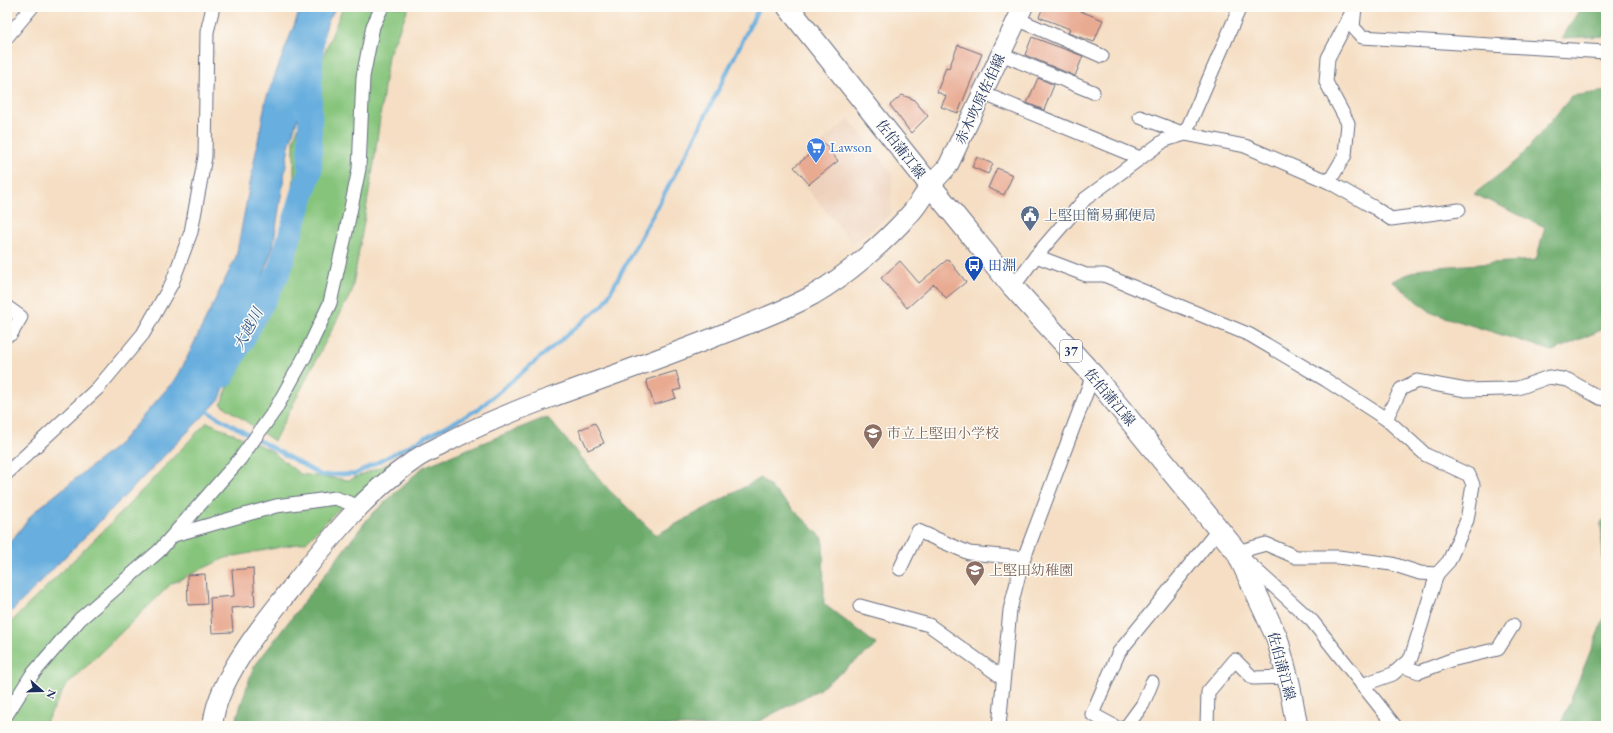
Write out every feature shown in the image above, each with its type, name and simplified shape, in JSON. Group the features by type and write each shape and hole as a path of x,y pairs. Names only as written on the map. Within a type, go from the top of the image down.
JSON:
{"main road":[{"name":"佐伯蒲江線","path":"788,7 1013,287 1093,375 1237,552 1277,638 1288,677 1296,726"}],"street":[{"path":"7,37 32,7"},
{"path":"7,473 98,388 143,334 172,283 191,232 204,157 207,32 212,7"},
{"path":"7,714 31,676 80,619 159,551 240,459 275,410 305,356 330,303 359,169 363,77 373,26 382,7"},
{"path":"1013,287 1036,256 1085,199 1165,140 1185,134 1240,7"},
{"path":"1329,182 1345,155 1348,123 1326,82 1328,58 1355,7"},
{"path":"1355,7 1353,27 1362,37 1606,52"},
{"path":"1020,13 1102,56"},
{"name":"赤木吹原佐伯線","path":"213,726 213,719 224,685 242,654 275,608 358,506 392,476 415,459 473,428 509,413 705,341 787,308 840,277 884,240 911,214 930,185 948,166 1020,13"},
{"path":"1001,54 1093,92"},
{"path":"982,93 1140,158"},
{"path":"1140,117 1185,134 1245,146 1329,182 1376,208 1391,219 1459,210"},
{"path":"1036,256 1086,275 1104,275 1250,335 1326,380 1386,419 1426,455 1469,475 1473,485 1467,520 1449,561 1437,574 1411,658 1393,674 1362,686"},
{"path":"7,307 21,317 10,334"},
{"path":"999,726 1010,610 1024,558 1093,375"},
{"path":"1386,419 1401,389 1417,381 1466,390 1504,389 1518,388 1549,376 1568,380 1600,398 1606,399"},
{"path":"174,535 276,506 335,498 358,506"},
{"path":"1114,726 1092,714 1119,652 1219,529"},
{"path":"900,569 918,531 969,553 1024,558"},
{"path":"1237,552 1266,544 1296,557 1338,556 1392,564 1420,573 1437,574"},
{"path":"1237,552 1312,621 1395,726"},
{"path":"860,606 929,625 1004,678"},
{"path":"1402,666 1419,672 1451,660 1498,649 1512,625"},
{"path":"1207,726 1208,692 1235,660 1253,678 1288,677"},
{"path":"1127,726 1143,704 1152,682"}],"shaded area":[{"path":"849,119 892,173 891,214 853,243 790,169"}],"green space":[{"path":"343,7 409,7 388,56 374,163 352,291 274,441 221,404 232,377 284,273 294,177 294,139 319,67"},
{"path":"1581,7 1606,7 1606,36 1562,38"},
{"path":"1606,91 1606,328 1553,351 1432,313 1392,281 1423,268 1536,260 1545,227 1474,194 1518,160 1572,96"},
{"path":"547,417 609,490 656,535 761,478 823,538 824,604 877,645 818,690 750,726 234,726 253,668 369,517 423,467"},
{"path":"207,422 270,450 300,474 349,480 409,455 338,510 306,542 225,558 171,584 65,687 44,726 7,726 7,626 109,525"},
{"path":"1606,518 1606,613 1601,523"},
{"path":"1606,613 1606,726 1562,726 1562,721"}],"water":[{"path":"301,7 336,7 328,21 289,146 273,247 220,399 7,616 7,546 34,512 119,444 178,376 236,257 266,99"}],"building":[{"path":"1043,7 1070,7 1103,20 1094,42 1068,33 1070,29 1039,17"},
{"path":"1032,37 1083,56 1075,76 1025,55"},
{"path":"958,45 982,54 958,113 941,107 946,96 937,92 946,67 949,68"},
{"path":"1038,78 1054,85 1044,110 1027,103"},
{"path":"902,95 913,99 928,116 911,133 890,105"},
{"name":"Lawson","path":"824,143 838,161 809,184 794,167"},
{"path":"977,157 993,164 988,174 972,167"},
{"path":"997,168 1013,175 1004,195 988,188"},
{"path":"948,259 966,282 946,298 934,284 907,308 881,278 900,261 919,283"},
{"path":"676,371 681,389 673,391 676,398 654,405 646,380"},
{"path":"595,423 604,443 588,450 579,430"},
{"path":"253,568 255,606 231,608 233,632 212,633 210,598 234,596 232,570"},
{"path":"205,574 207,604 188,605 187,575"}],"waterway":[{"name":"大越川","path":"223,376 279,271 310,171 310,86 314,7"},
{"path":"203,409 321,475 355,474 477,410 604,304 692,143 759,7"}],"place":[{"name":"Lawson","path":"816,164"},
{"name":"上堅田簡易郵便局","path":"1030,232"},
{"name":"田淵","path":"974,282"},
{"name":"市立上堅田小学校","path":"873,450"},
{"name":"上堅田幼稚園","path":"975,587"}]}
